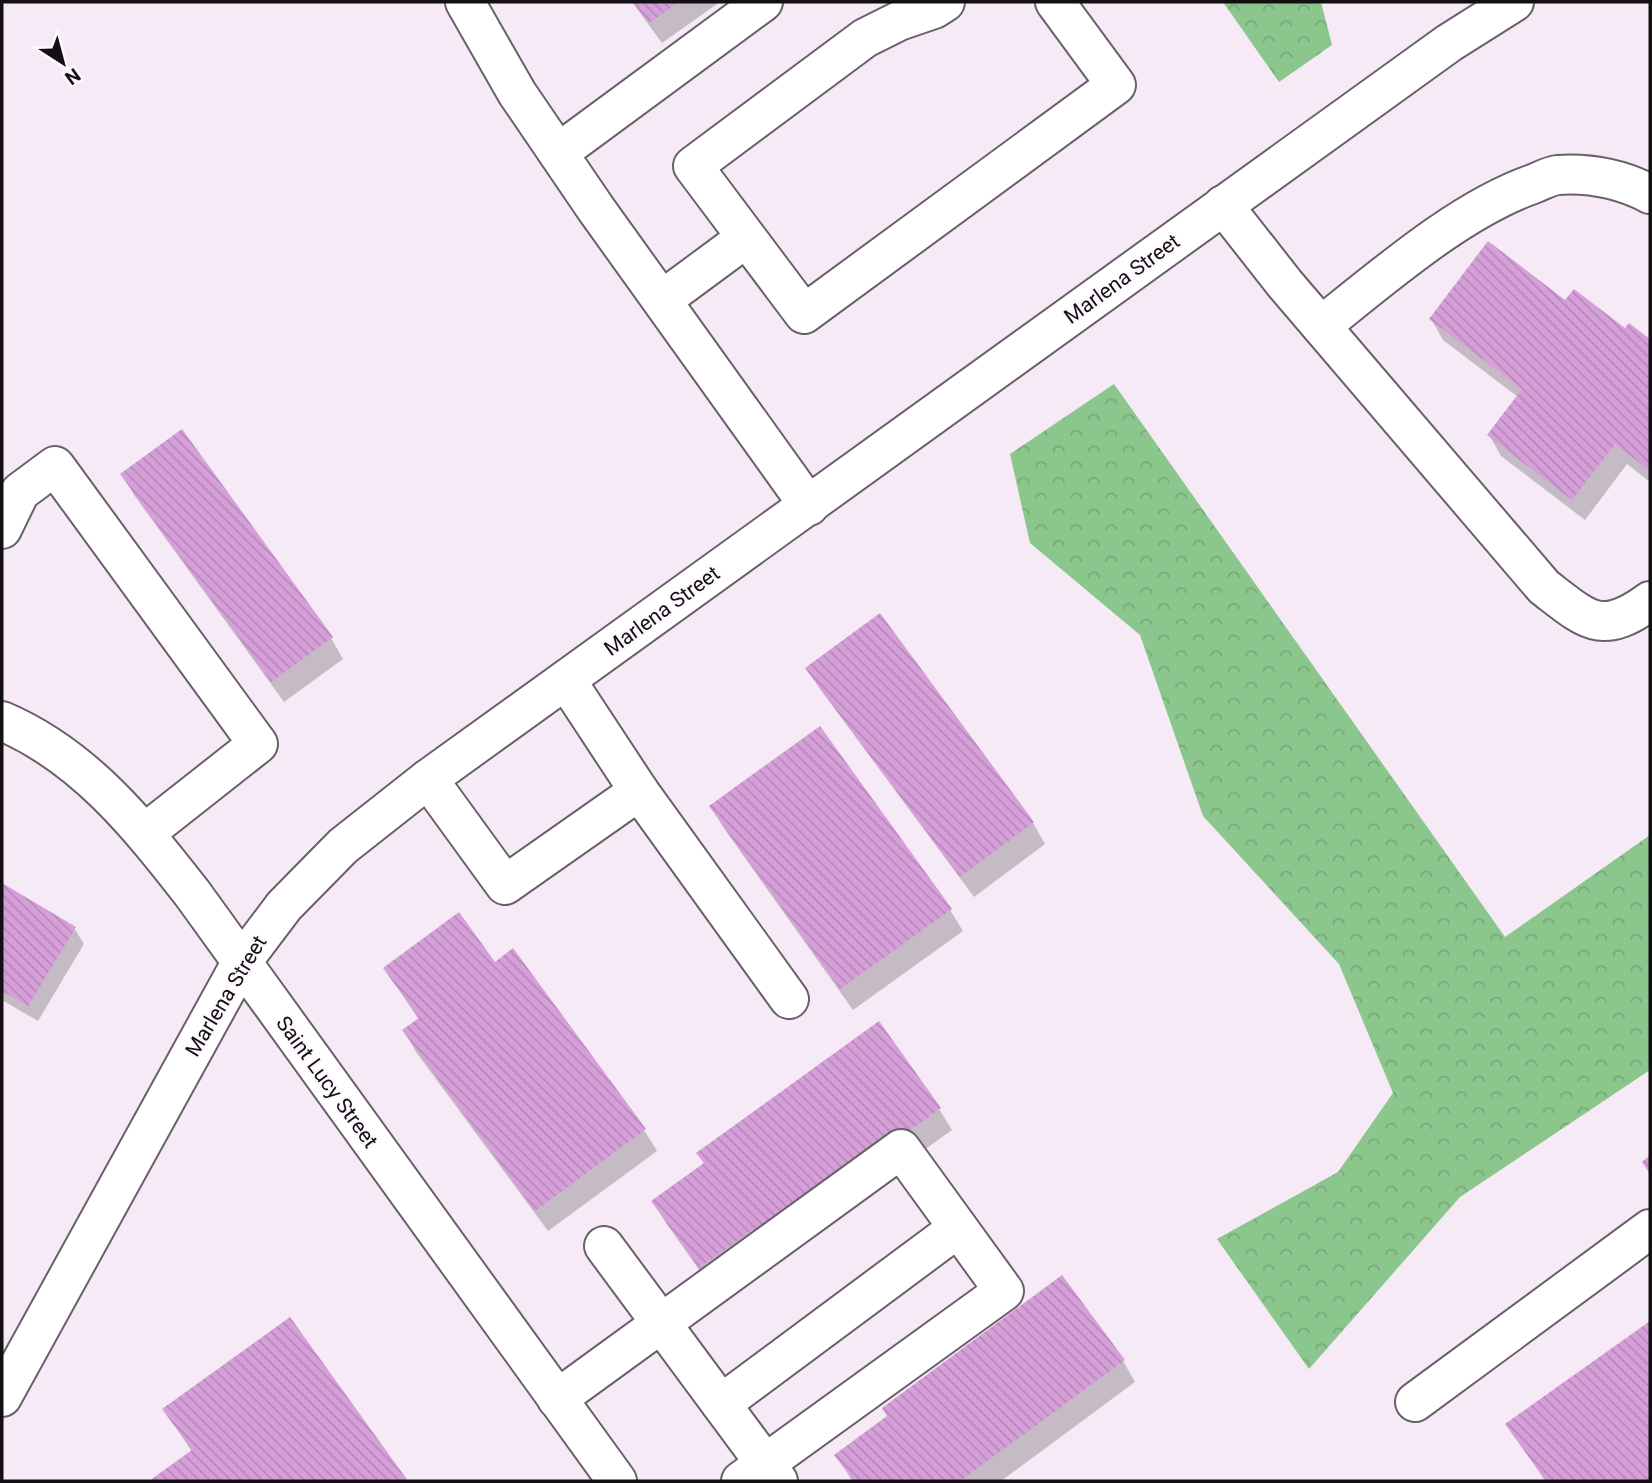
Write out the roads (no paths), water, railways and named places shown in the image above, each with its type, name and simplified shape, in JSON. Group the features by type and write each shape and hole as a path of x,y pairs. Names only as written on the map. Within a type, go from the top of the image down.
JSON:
{"street":[{"path":"465,2 517,93 809,506"},
{"path":"558,153 763,2"},
{"path":"945,2 865,38 693,166 804,314 1116,85 1055,2"},
{"name":"Marlena Street","path":"2,1397 241,963 284,906 343,846 428,779 1223,205 1449,43 1514,2"},
{"path":"1321,326 1387,273 1465,218 1514,190 1555,175 1602,176 1650,194"},
{"path":"1223,205 1285,284 1544,587 1577,612 1600,622 1617,620 1650,601"},
{"path":"662,300 746,239"},
{"path":"2,529 20,492 55,466 258,744 145,833"},
{"path":"566,680 639,791 789,999"},
{"name":"Saint Lucy Street","path":"2,721 66,756 108,793 145,833 192,893 617,1481"},
{"path":"428,779 505,885 639,791"},
{"path":"557,1399 661,1323 901,1149 1004,1291 761,1475 721,1404 661,1323 604,1246"},
{"path":"721,1404 958,1228"},
{"path":"1415,1402 1650,1229"}]}
